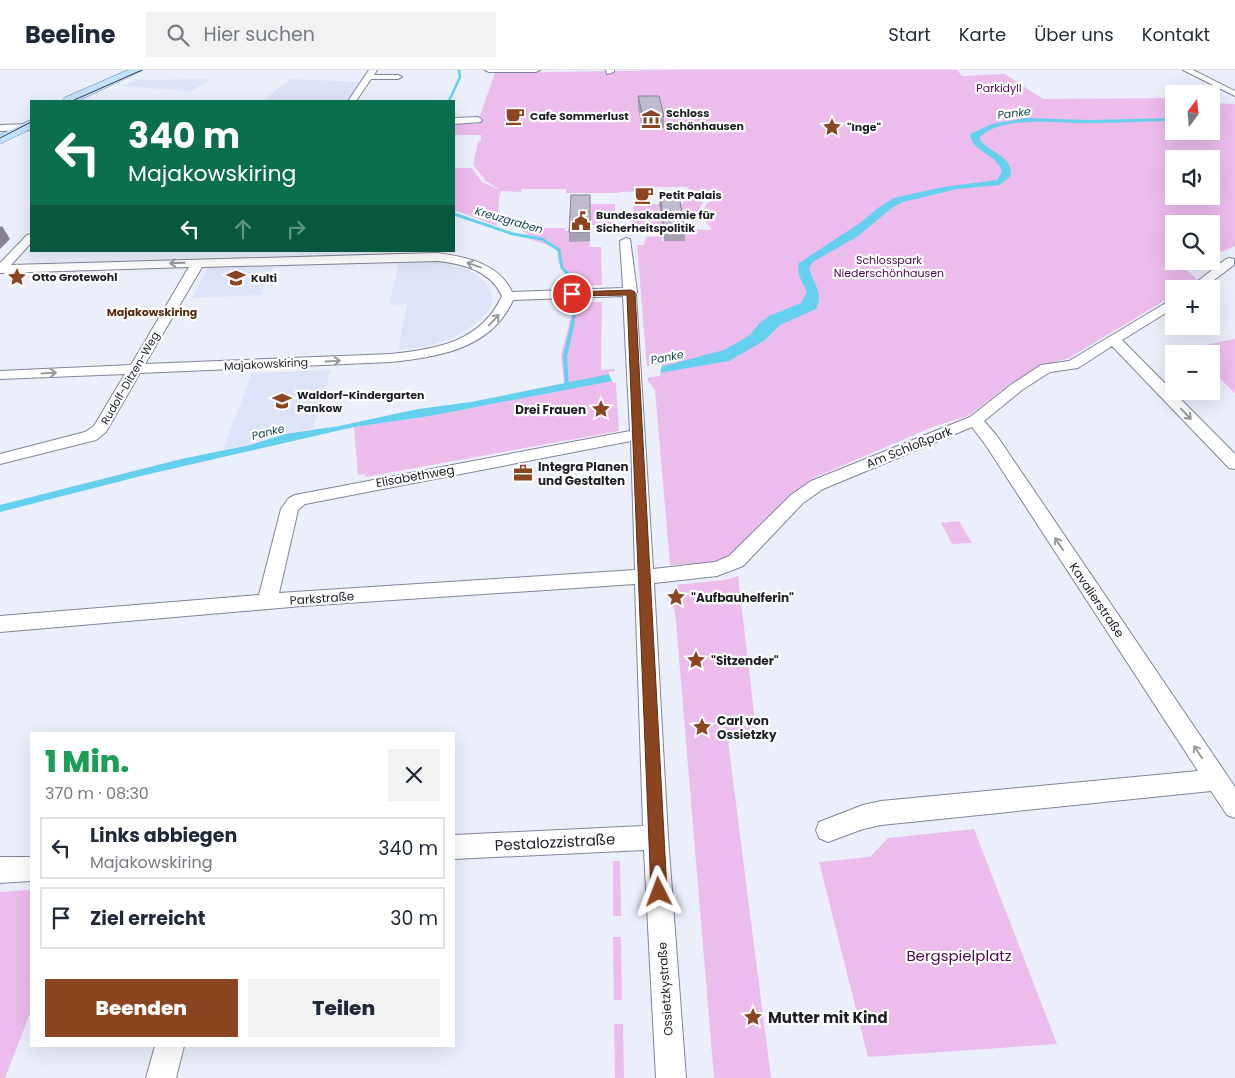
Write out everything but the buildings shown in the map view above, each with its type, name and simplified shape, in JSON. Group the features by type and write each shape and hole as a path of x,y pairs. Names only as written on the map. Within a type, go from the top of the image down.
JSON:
{"main road":[{"path":"70,100 137,70"},
{"path":"83,100 150,70"},
{"path":"3,129 29,124"},
{"path":"0,140 29,124"}],"street":[{"path":"489,70 536,70"},
{"path":"1187,70 1235,94"},
{"path":"353,100 371,73 398,77"},
{"path":"455,121 478,120"},
{"path":"0,269 30,238"},
{"name":"Ossietzkystraße","path":"626,241 631,292 656,837 671,1078"},
{"path":"0,269 198,263 245,256 424,256 448,258 488,271 502,283 508,296 631,292"},
{"path":"1206,280 1230,262"},
{"name":"Rudolf-Ditzen-Weg","path":"0,458 95,434 100,429 198,263"},
{"name":"Majakowskiring","path":"0,375 391,358 433,352 467,340 489,327 500,315 508,296"},
{"name":"Am Schloßpark","path":"645,575 701,572 724,566 741,557 791,504 817,484 975,420 1017,387 1046,368 1074,364 1165,308"},
{"path":"1114,340 1235,464"},
{"name":"Kavalierstraße","path":"975,420 991,440 1235,807"},
{"name":"Elisabethweg","path":"267,602 290,509 295,502 301,499 638,435"},
{"name":"Parkstraße","path":"0,624 267,602 645,575"},
{"path":"828,830 863,817 881,813 1217,780"},
{"name":"Pestalozzistraße","path":"455,847 656,837"},
{"path":"0,870 30,869"},
{"path":"161,1078 170,1047"}],"shaded area":[{"path":"211,79 191,91 122,86 136,80"},
{"path":"291,79 360,82 347,100 263,100"},
{"path":"399,262 440,263 461,267 474,273 486,283 492,294 492,303 488,312 474,325 452,338 431,345 398,350 407,304 389,305"},
{"name":"Kulti","path":"274,266 261,295 192,298 208,268"},
{"name":"Waldorf-Kindergarten Pankow","path":"331,370 313,428 223,450 252,373"}],"green space":[{"name":"Schlosspark Niederschönhausen","path":"679,70 957,70 962,76 1005,74 1043,99 1165,98 1165,140 1220,140 1220,103 1235,104 1235,246 1220,252 1220,215 1165,215 1165,270 1189,270 1187,271 1196,280 1165,280 1165,300 1069,358 1040,366 1010,384 968,416 935,426 813,478 767,518 732,554 720,560 707,563 670,565 655,390 648,381 637,245 644,245 646,237 661,236 662,241 684,241 682,229 712,230 701,215 710,200 702,199 701,202 703,202 698,213 680,214 678,204 684,203 683,197 690,197 688,187 648,187 648,191 619,193 566,193 566,189 522,189 521,192 501,191 497,226 455,210 455,168 472,168 482,182 500,190 486,181 473,165 478,141 481,141 481,135 455,135 455,124 477,124 495,73"},
{"path":"590,204 615,204 615,225 590,225"},
{"path":"633,204 659,204 662,226 634,226"},
{"path":"522,228 565,228 565,231 570,231 590,241 589,247 601,247 602,285 570,286 571,280 563,271 558,252 553,247 527,238 530,236"},
{"path":"575,302 602,302 601,370 615,369 619,431 365,477 365,474 358,475 354,427 430,416 558,391 564,383 561,355"},
{"path":"1235,339 1235,393 1220,379 1220,345 1205,345"},
{"path":"959,521 972,543 952,544 941,523"},
{"path":"738,576 757,739 728,741 771,1078 714,1078 672,591 675,585 724,580"},
{"name":"Bergspielplatz","path":"974,829 1057,1044 868,1057 819,862 870,857 888,838"},
{"path":"613,861 620,861 621,916 613,916"},
{"path":"30,890 30,1014 5,1078 0,1078 0,892"},
{"path":"613,937 621,937 622,1000 614,1000"},
{"path":"614,1024 623,1024 624,1078 615,1078"}],"water":[{"path":"1026,118 1090,120 1165,118 1165,121 1018,123 1003,125 990,130 980,137 980,140 1006,160 1011,170 1010,177 999,185 957,189 903,202 893,207 858,236 813,262 809,268 819,298 816,309 780,325 765,340 729,361 430,416 354,427 145,475 0,512 0,505 181,459 250,445 285,434 339,426 418,409 471,402 610,374 664,366 724,350 749,336 769,316 801,303 807,292 799,274 799,263 894,198 943,187 997,180 1002,172 1000,166 975,145 971,140 970,134 992,124"}],"pier":[{"path":"662,364 660,376 613,383 608,372"}],"waterway":[{"name":"Kreuzgraben","path":"449,100 460,77 459,70"},
{"name":"Kreuzgraben","path":"455,214 513,234 542,239 559,250 562,268 569,275"},
{"name":"Kreuzgraben","path":"572,323 574,316"},
{"name":"Kreuzgraben","path":"567,387 565,356 573,322"}],"tram line":[{"path":"74,100 142,70"},
{"path":"0,138 30,123"}],"place":[{"name":"Cafe Sommerlust","path":"515,116"},
{"name":"Schloss Schönhausen","path":"651,119"},
{"name":"\"Inge\"","path":"832,127"},
{"name":"Petit Palais","path":"644,195"},
{"name":"Bundesakademie für Sicherheitspolitik","path":"581,221"},
{"name":"Otto Grotewohl","path":"17,277"},
{"name":"Kulti","path":"236,278"},
{"name":"Waldorf-Kindergarten Pankow","path":"282,401"},
{"name":"Drei Frauen","path":"601,409"},
{"name":"Integra Planen und Gestalten","path":"523,473"},
{"name":"\"Aufbauhelferin\"","path":"676,597"},
{"name":"\"Sitzender\"","path":"696,660"},
{"name":"Carl von Ossietzky","path":"702,727"},
{"name":"Mutter mit Kind","path":"753,1017"}],"district":[{"name":"Majakowskiring","path":"152,312"}],"route":[{"path":"572,294 631,292 659,892"}],"park label":[{"name":"Parkidyll","path":"999,88"}],"water label":[{"name":"Panke","path":"1014,113"},
{"name":"Panke","path":"667,357"},
{"name":"Panke","path":"268,432"}]}
